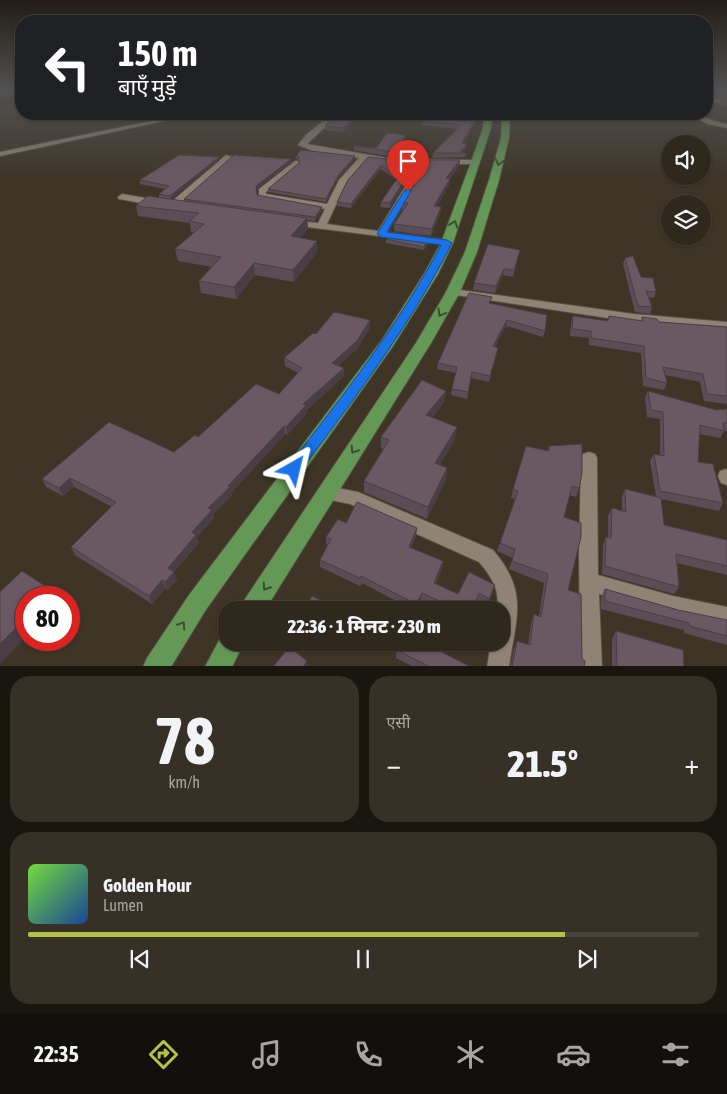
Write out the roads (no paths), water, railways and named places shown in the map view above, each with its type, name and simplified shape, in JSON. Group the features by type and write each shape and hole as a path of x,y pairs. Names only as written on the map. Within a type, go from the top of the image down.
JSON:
{"highway":[{"path":"156,666 197,603 388,343 431,274 447,243 476,162 487,128 488,120"},
{"path":"257,601 423,343 453,292 471,252 494,180 505,138 506,120"},
{"path":"218,666 227,651"}],"street":[{"path":"0,154 165,120"},
{"path":"329,120 310,136 302,146 364,158 393,161 476,162"},
{"path":"704,120 727,126"},
{"path":"122,197 177,206 229,157"},
{"path":"321,226 347,175 364,158"},
{"path":"381,234 425,161"},
{"path":"295,163 262,191 262,196 331,207"},
{"path":"279,221 447,243"},
{"path":"453,292 634,318 727,326"},
{"path":"590,458 589,582 591,666"},
{"path":"326,493 352,498 392,513 486,556 498,570 506,586 508,603 498,666"},
{"path":"589,582 673,606 727,617"}]}
